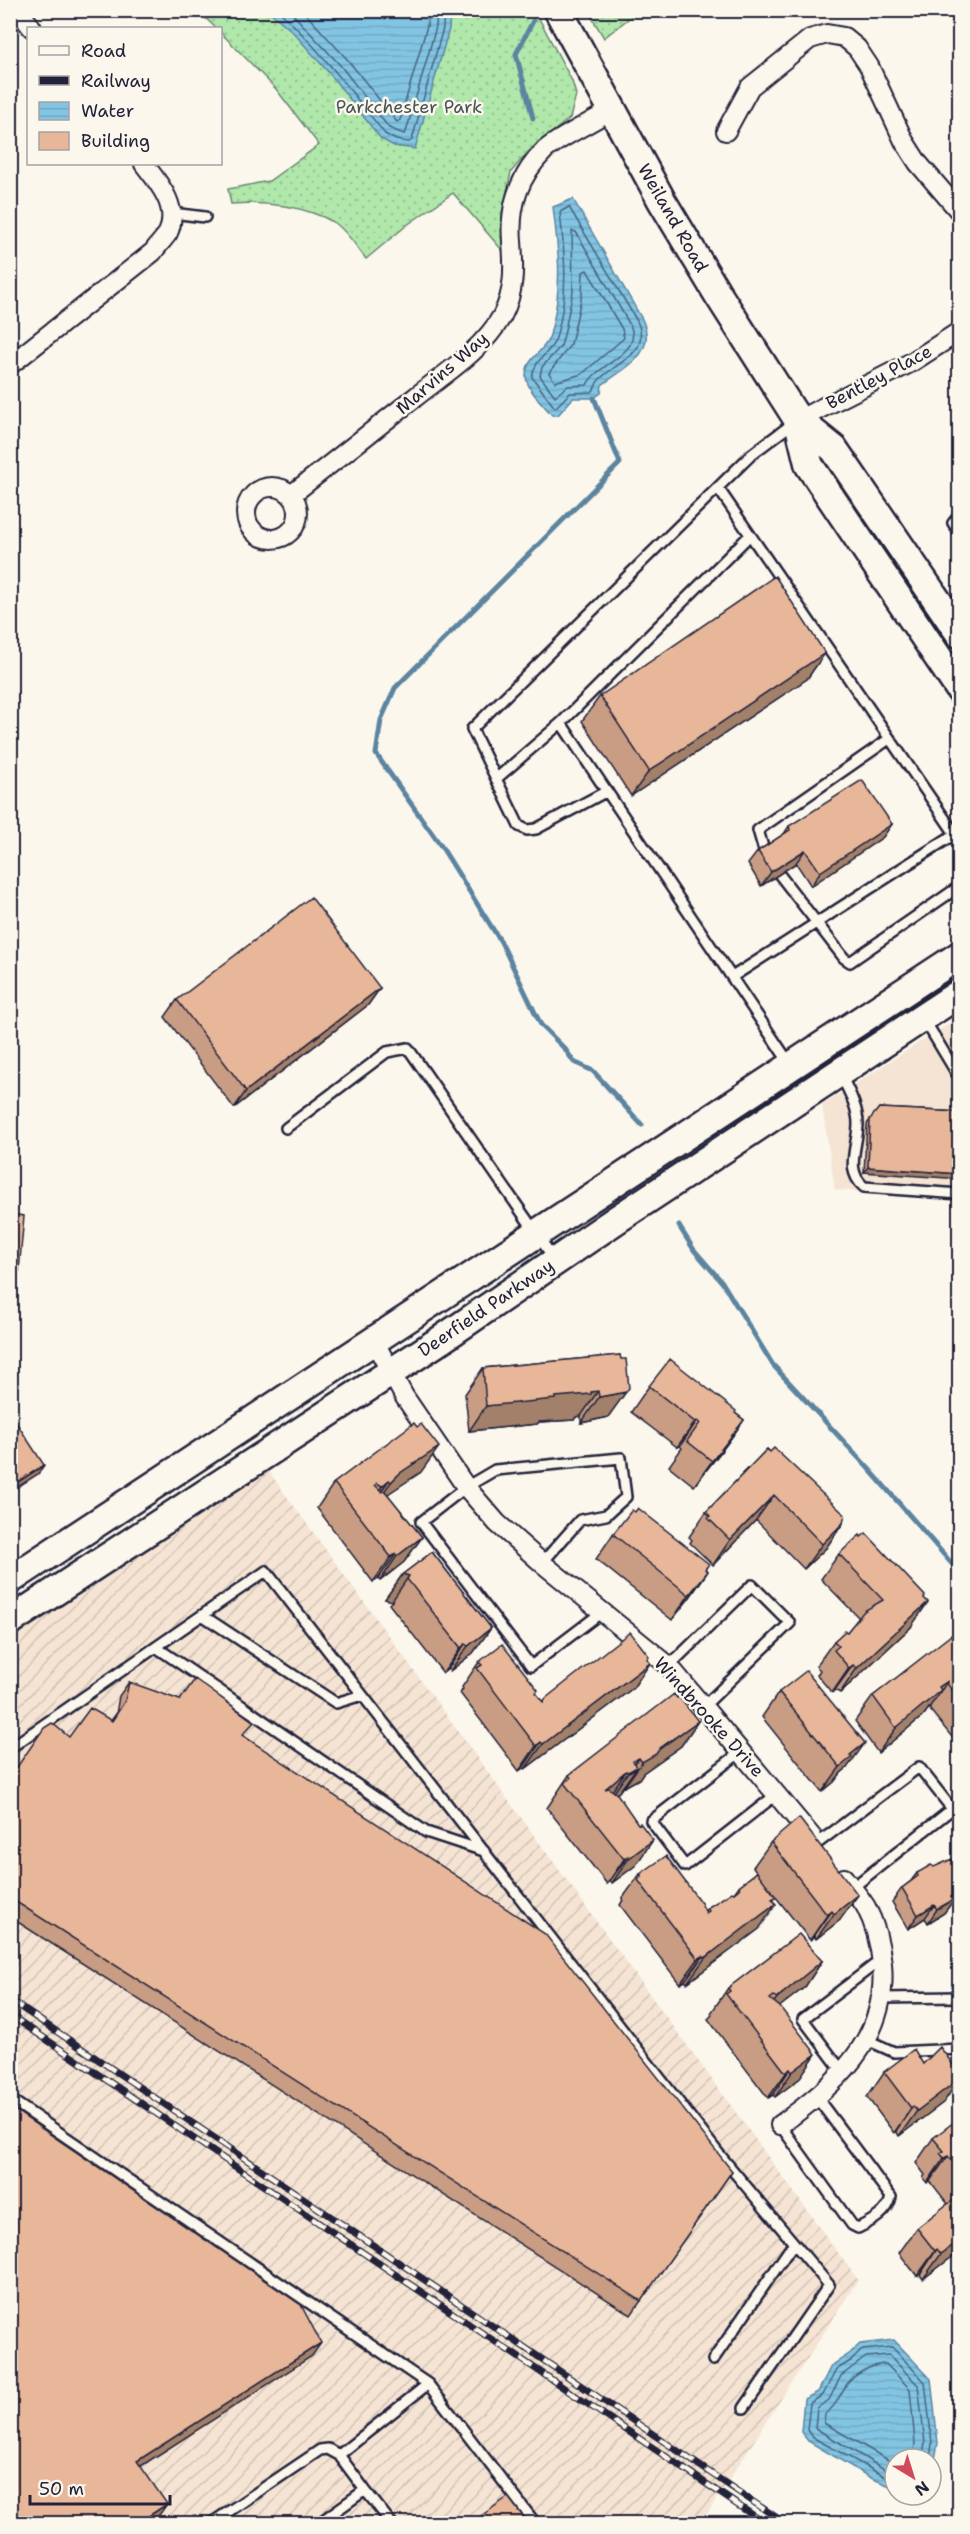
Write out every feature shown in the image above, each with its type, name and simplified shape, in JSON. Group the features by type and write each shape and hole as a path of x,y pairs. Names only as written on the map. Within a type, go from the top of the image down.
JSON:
{"main road":[{"name":"Weiland Road","path":"558,10 611,110 719,296 798,420 834,449 945,629 960,690"},
{"name":"Deerfield Parkway","path":"10,1581 960,956"},
{"name":"Deerfield Parkway","path":"10,1621 390,1372 960,993"}],"street":[{"path":"18,10 31,27"},
{"path":"726,131 750,87 810,39 826,34 844,37 857,48 869,66 904,141 918,163 960,212"},
{"name":"Marvins Way","path":"291,495 461,361 488,336 512,294 515,272 510,218 516,193 532,166 546,149 611,110"},
{"path":"10,365 153,252 168,233 172,213 163,188 145,165"},
{"name":"Bentley Place","path":"798,420 912,362 960,331"},
{"name":"Windbrooke Drive","path":"374,1341 404,1396 466,1487 497,1523 542,1563 669,1666 818,1843 866,1908 880,1944 882,1959 884,1978 879,2014 867,2040 851,2063 817,2098 780,2126"}],"lane":[{"path":"172,213 205,217"},
{"path":"607,791 536,829 527,830 519,826 472,729 752,454 798,420"},
{"path":"718,488 957,837 732,977"},
{"path":"960,514 953,523 960,533"},
{"path":"496,779 561,723 750,535"},
{"path":"561,723 792,1066"},
{"path":"765,854 758,830 889,739"},
{"path":"779,874 844,958 850,962 960,886"},
{"path":"923,1018 959,1074"},
{"path":"286,1128 387,1052 408,1048 555,1261"},
{"path":"840,1073 854,1103 858,1123 852,1166 856,1180 864,1187 960,1194"},
{"path":"542,1563 580,1520 606,1515 626,1497 621,1458 495,1470 466,1487 421,1522 531,1666 602,1612"},
{"path":"10,1748 266,1571 719,2154 829,2285 744,2408"},
{"path":"669,1666 752,1585 790,1623 704,1706"},
{"path":"202,1616 336,1703 362,1695"},
{"path":"156,1647 426,1832 484,1851"},
{"path":"742,1751 651,1821 685,1866 777,1794"},
{"path":"818,1843 919,1767 952,1809 852,1888"},
{"path":"842,2071 803,2019 882,1959"},
{"path":"881,1998 960,1997"},
{"path":"867,2040 894,2052 960,2049"},
{"path":"780,2126 852,2225 858,2228 871,2222 889,2206 891,2197 817,2098"},
{"path":"10,2099 428,2384 536,2523"},
{"path":"713,2360 793,2244"},
{"path":"339,2455 428,2384"},
{"path":"210,2523 320,2450 327,2448 339,2455 392,2523"},
{"path":"318,2523 365,2490"}],"shaded area":[{"path":"959,1017 959,1197 835,1190 822,1105"},
{"path":"264,1465 858,2280 701,2523 11,2524 11,1635 36,1615"}],"green space":[{"name":"Parkchester Park","path":"198,11 535,11 572,81 576,95 570,118 528,152 511,172 502,215 502,250 453,193 407,225 366,259 344,230 324,217 284,206 257,203 231,204 228,189 269,181 319,145 276,89 222,34 222,27 215,27"},
{"path":"588,11 638,11 604,38"}],"water":[{"path":"269,11 450,11 449,29 415,149 394,146 381,139 330,74 292,31"},
{"path":"573,199 642,319 646,341 637,358 602,385 601,393 594,398 573,398 558,415 552,415 537,398 526,377 532,359 548,341 557,302 558,256 553,207"},
{"path":"894,2340 931,2379 937,2447 883,2447 883,2483 808,2441 801,2432 804,2399 818,2392 831,2366 860,2344"}],"building":[{"path":"775,576 825,653 649,771 600,696"},
{"path":"862,780 892,824 820,872 805,850 771,872 758,851 790,830 789,826"},
{"path":"311,897 380,988 246,1091 177,1000"},
{"path":"879,1108 960,1112 960,1174 868,1167 870,1119"},
{"path":"10,1214 24,1216 19,1271 10,1271"},
{"path":"620,1355 621,1359 626,1359 629,1388 626,1392 599,1397 598,1391 591,1392 591,1394 555,1397 555,1399 486,1406 483,1368"},
{"path":"670,1359 736,1411 735,1413 744,1420 712,1461 687,1441 700,1423 695,1422 649,1386"},
{"path":"10,1413 44,1465 10,1487"},
{"path":"414,1423 417,1427 421,1424 439,1447 400,1473 391,1482 389,1480 382,1486 377,1483 375,1485 382,1492 385,1491 422,1537 397,1556 396,1554 391,1557 334,1483"},
{"path":"774,1448 845,1515 843,1523 822,1544 774,1495 730,1540 708,1518 710,1516 706,1512 767,1449 770,1452"},
{"path":"638,1508 709,1564 705,1569 708,1571 689,1595 613,1534 632,1510 635,1512"},
{"path":"866,1533 928,1602 857,1668 853,1665 849,1668 834,1650 839,1646 834,1641 845,1631 847,1632 864,1611 883,1600 839,1554 860,1535 861,1537"},
{"path":"432,1552 491,1628 468,1646 465,1644 461,1648 407,1579 409,1576 403,1574"},
{"path":"630,1632 649,1656 647,1659 650,1663 543,1744 541,1742 536,1746 477,1668 482,1665 479,1662 502,1644 538,1690 536,1693 543,1702"},
{"path":"951,1635 955,1640 957,1638 960,1641 960,1699 948,1685 948,1681 939,1687 941,1690 896,1728 873,1696"},
{"path":"806,1671 865,1743 840,1767 779,1692"},
{"path":"195,1679 254,1722 242,1735 545,1934 732,2171 641,2301 10,1898 10,1777 44,1728 52,1723 69,1737 90,1708 112,1721 125,1701 129,1682 180,1700"},
{"path":"674,1694 698,1721 660,1748 656,1754 642,1762 639,1758 633,1761 637,1767 626,1771 605,1789 609,1788 618,1795 638,1824 640,1823 653,1840 629,1858 628,1856 624,1859 564,1783 571,1778 569,1775"},
{"path":"799,1818 858,1895 834,1914 832,1911 827,1915 771,1842"},
{"path":"666,1856 706,1913 709,1911 707,1908 732,1892 734,1893 757,1872 776,1897 772,1899 776,1904 705,1958 703,1956 698,1959 638,1880 642,1876 640,1874"},
{"path":"952,1859 960,1872 960,1891 951,1897 953,1900 937,1909 934,1905 918,1915 902,1888 918,1876 917,1873 931,1865 934,1867"},
{"path":"799,1934 822,1961 777,1998 774,1996 770,1999 780,2007 816,2054 792,2072 790,2069 786,2073 726,1994 730,1991 728,1988"},
{"path":"940,2047 960,2074 960,2078 917,2111 913,2106 911,2108 884,2072 914,2049 923,2064"},
{"path":"10,2107 301,2305 321,2343 137,2461 167,2504 138,2523 10,2523"},
{"path":"958,2119 960,2121 960,2171 948,2156 944,2158 940,2153 944,2151 933,2138"},
{"path":"960,2196 960,2240 941,2254 937,2249 935,2251 917,2228"},
{"path":"508,2497 528,2523 471,2523"}],"waterway":[{"path":"533,21 516,54 533,118"},
{"path":"594,398 620,463 395,688 381,720 376,754 441,846 501,942 541,1025 565,1049 574,1062 593,1071 642,1125"},
{"path":"679,1226 694,1250 722,1282 773,1365 870,1470 960,1573"}],"railway":[{"path":"10,2000 786,2524"},
{"path":"10,2015 766,2524"}]}
